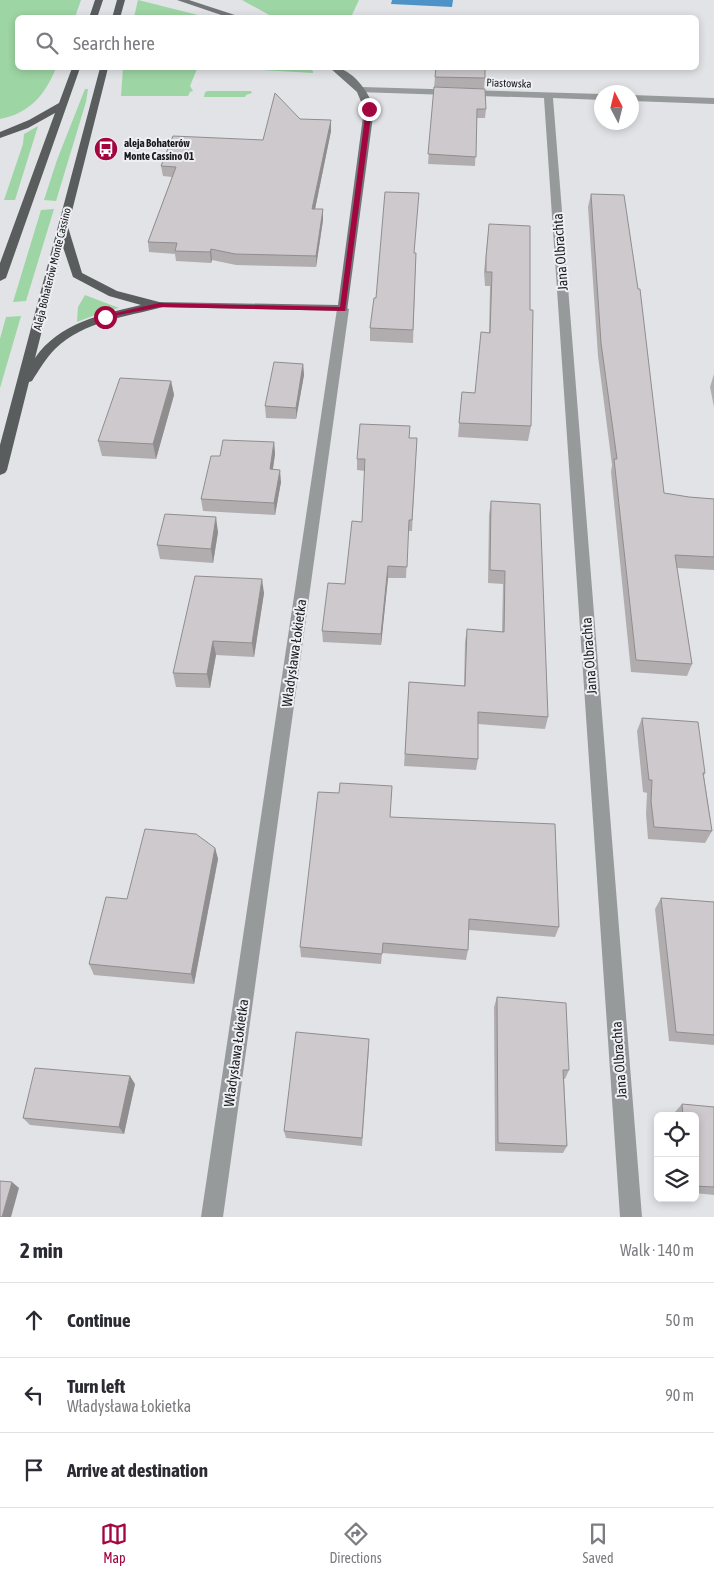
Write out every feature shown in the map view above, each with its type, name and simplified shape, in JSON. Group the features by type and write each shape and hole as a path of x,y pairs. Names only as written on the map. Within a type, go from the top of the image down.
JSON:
{"main road":[{"path":"94,15 99,0"},
{"path":"117,15 121,0"},
{"path":"0,278 75,70"},
{"name":"Aleja Bohaterów Monte Cassino","path":"0,470 103,70"},
{"path":"0,135 17,130 63,104"},
{"path":"62,225 77,275 101,290 122,298 159,305"},
{"path":"22,387 50,347 73,331 105,317 159,305"}],"street":[{"path":"181,0 230,15"},
{"path":"336,70 361,90"},
{"name":"Piastowska","path":"361,90 594,97"},
{"name":"Władysława Łokietka","path":"212,1217 369,119 367,99 361,90"},
{"name":"Jana Olbrachta","path":"548,95 631,1217"},
{"path":"639,98 714,101"},
{"path":"159,305 343,309"}],"green space":[{"path":"0,0 81,0 76,15 15,15 15,70 55,70 47,87 35,101 20,112 0,119"},
{"path":"138,0 198,15 134,15"},
{"path":"242,0 359,0 352,15 269,15"},
{"path":"123,70 197,70 190,86 193,91 188,96 121,96"},
{"path":"261,70 311,70 313,73"},
{"path":"85,89 88,89 86,102 56,201 44,200 57,160"},
{"path":"251,91 252,93 245,97 204,97 205,92"},
{"path":"38,126 15,200 4,200 23,144 24,134"},
{"path":"54,209 26,301 13,302 41,210"},
{"path":"85,295 119,308 77,322 78,307"},
{"path":"21,316 0,388 0,339 6,317"}],"water":[{"path":"392,0 453,0 452,7 391,4"}],"building":[{"path":"436,70 485,70 485,78 435,77"},
{"path":"434,87 485,89 486,109 477,109 476,157 428,154"},
{"path":"275,93 300,119 331,120 312,209 323,209 316,256 235,254 211,249 210,252 175,251 177,243 148,242 176,167 161,166 173,136 263,140"},
{"path":"385,192 419,193 414,253 416,253 413,330 370,328 374,298 376,298"},
{"path":"591,194 624,195 638,289 640,289 664,493 714,499 714,557 675,555 692,664 636,660 614,459 617,459 601,343"},
{"path":"489,224 530,226 530,310 533,310 531,426 459,423 462,392 475,393 481,332 490,333 492,272 486,272"},
{"path":"274,362 303,364 296,408 265,406"},
{"path":"120,378 171,381 153,444 98,441"},
{"path":"360,424 410,426 409,438 417,438 412,520 409,520 407,567 388,566 381,634 322,631 328,583 345,584 352,521 362,522 365,459 357,459"},
{"path":"223,440 274,442 270,469 280,470 274,503 201,499 211,456 220,456"},
{"path":"491,501 540,504 548,717 478,712 478,759 405,754 409,682 465,686 467,629 504,632 505,571 490,570"},
{"path":"165,514 216,517 211,549 157,545"},
{"path":"195,576 262,579 252,643 213,641 207,674 173,673"},
{"path":"642,718 698,722 705,773 703,773 712,831 654,827 651,801 652,780 649,780"},
{"path":"340,783 392,786 390,817 555,824 559,927 469,919 468,950 383,943 382,954 300,947 318,792 339,793"},
{"path":"145,829 196,834 215,848 191,974 89,964 106,897 127,899"},
{"path":"661,898 714,902 714,1035 676,1032"},
{"path":"497,997 566,1003 569,1070 563,1070 567,1146 498,1143"},
{"path":"296,1032 369,1039 362,1138 284,1131"},
{"path":"35,1068 130,1076 119,1127 23,1118"},
{"path":"682,1104 714,1107 714,1187 699,1186 699,1112 683,1112"},
{"path":"0,1181 12,1182 2,1217 0,1217"}],"place":[{"name":"aleja Bohaterów Monte Cassino 01","path":"106,149"}],"route":[{"path":"105,317 159,305 343,309 369,109"}]}
